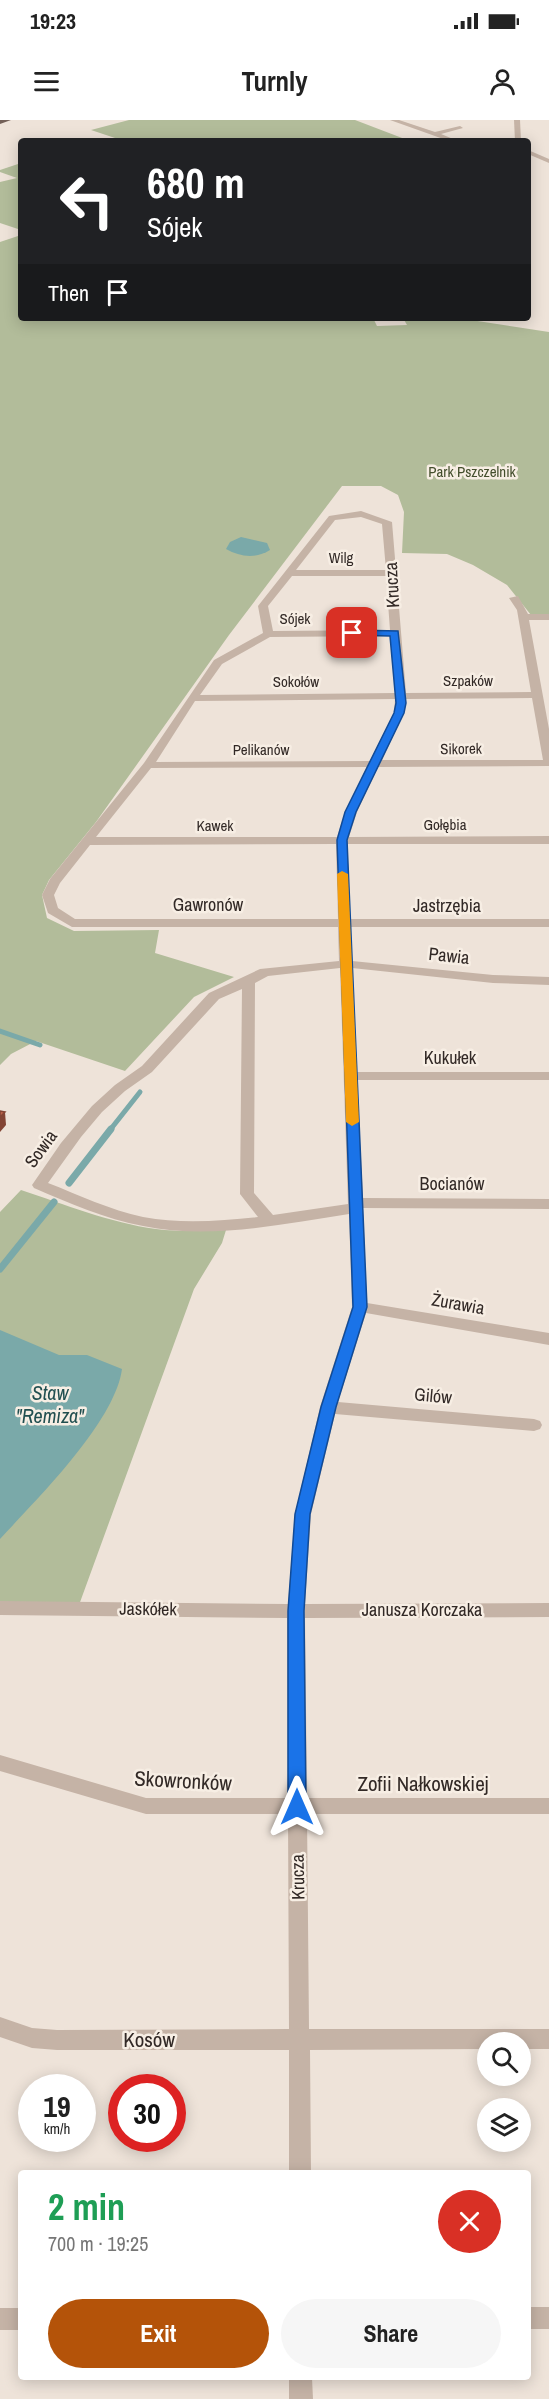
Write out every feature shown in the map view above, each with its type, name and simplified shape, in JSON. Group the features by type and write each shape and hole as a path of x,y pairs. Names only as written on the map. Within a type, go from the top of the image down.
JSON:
{"main road":[{"path":"0,122 8,120"}],"street":[{"path":"396,121 408,120"},
{"path":"517,120 518,138"},
{"path":"396,121 446,138"},
{"path":"434,134 460,128"},
{"path":"531,153 549,161"},
{"name":"Krucza","path":"289,573 332,518 361,514 387,522 401,703 399,713 351,812 342,840 360,1307 328,1407 303,1514 296,1611 300,2170"},
{"path":"88,841 148,765 218,662 268,634 263,606 289,573"},
{"name":"Wilg","path":"289,573 392,573"},
{"path":"514,598 522,610 549,761"},
{"path":"523,617 549,617"},
{"name":"Sójek","path":"268,634 394,633"},
{"name":"Szpaków","path":"400,696 537,695"},
{"name":"Sokołów","path":"192,698 400,696"},
{"name":"Sikorek","path":"373,765 549,761"},
{"name":"Pelikanów","path":"148,765 373,765"},
{"name":"Gołębia","path":"342,840 549,840"},
{"name":"Kawek","path":"88,841 342,840"},
{"name":"Gawronów","path":"88,841 54,882 48,894 52,909 72,923 345,924"},
{"name":"Jastrzębia","path":"345,924 549,923"},
{"name":"Pawia","path":"346,964 493,979 549,981"},
{"name":"Sowia","path":"346,964 265,972 214,996 147,1069 136,1079 120,1088 85,1124 59,1154 39,1185 111,1213 158,1225 220,1226 269,1221 356,1205"},
{"path":"249,981 247,1194 269,1221"},
{"name":"Kukułek","path":"350,1076 549,1076"},
{"name":"Bocianów","path":"356,1205 549,1204"},
{"name":"Żurawia","path":"360,1307 549,1339"},
{"name":"Gilów","path":"328,1407 534,1425"},
{"name":"Jaskółek","path":"0,1608 296,1611"},
{"name":"Janusza Korczaka","path":"296,1611 549,1610"},
{"name":"Skowronków","path":"0,1763 146,1806 297,1807"},
{"name":"Zofii Nałkowskiej","path":"297,1807 549,1806"},
{"name":"Kosów","path":"0,2027 32,2038 57,2040 549,2039"},
{"path":"531,2318 549,2318"},
{"path":"0,2319 18,2319"},
{"path":"301,2380 301,2399"}],"green space":[{"path":"129,120 355,120 402,138 115,138 91,130"},
{"path":"18,164 18,229 0,223 0,182 17,178 0,172 0,170"},
{"name":"Park Pszczelnik","path":"18,236 18,321 374,321 377,326 407,325 405,321 478,321 549,332 549,615 531,615 507,585 473,565 447,554 402,553 404,512 398,495 381,486 342,486 229,635 96,822 49,880 42,895 47,918 74,931 159,930 155,953 234,977 194,997 125,1071 36,1041 11,1054 0,1065 0,242"},
{"path":"21,1190 139,1226 173,1231 226,1230 222,1243 194,1289 79,1605 0,1604 0,1212"}],"water":[{"path":"241,537 267,543 270,550 259,555 248,556 226,549 230,542"},
{"name":"Staw \"Remiza\"","path":"0,1330 59,1355 87,1355 122,1369 116,1390 90,1436 53,1482 0,1539"}],"waterway":[{"path":"0,1031 40,1045"},
{"path":"110,1130 140,1092"},
{"path":"69,1183 111,1129"},
{"path":"0,1269 54,1202"}],"slow traffic":[{"path":"342,874 352,1122"}],"route":[{"path":"297,1807 296,1611 303,1514 328,1407 360,1307 341,850 351,812 399,713 401,703 394,633 352,633"}]}
